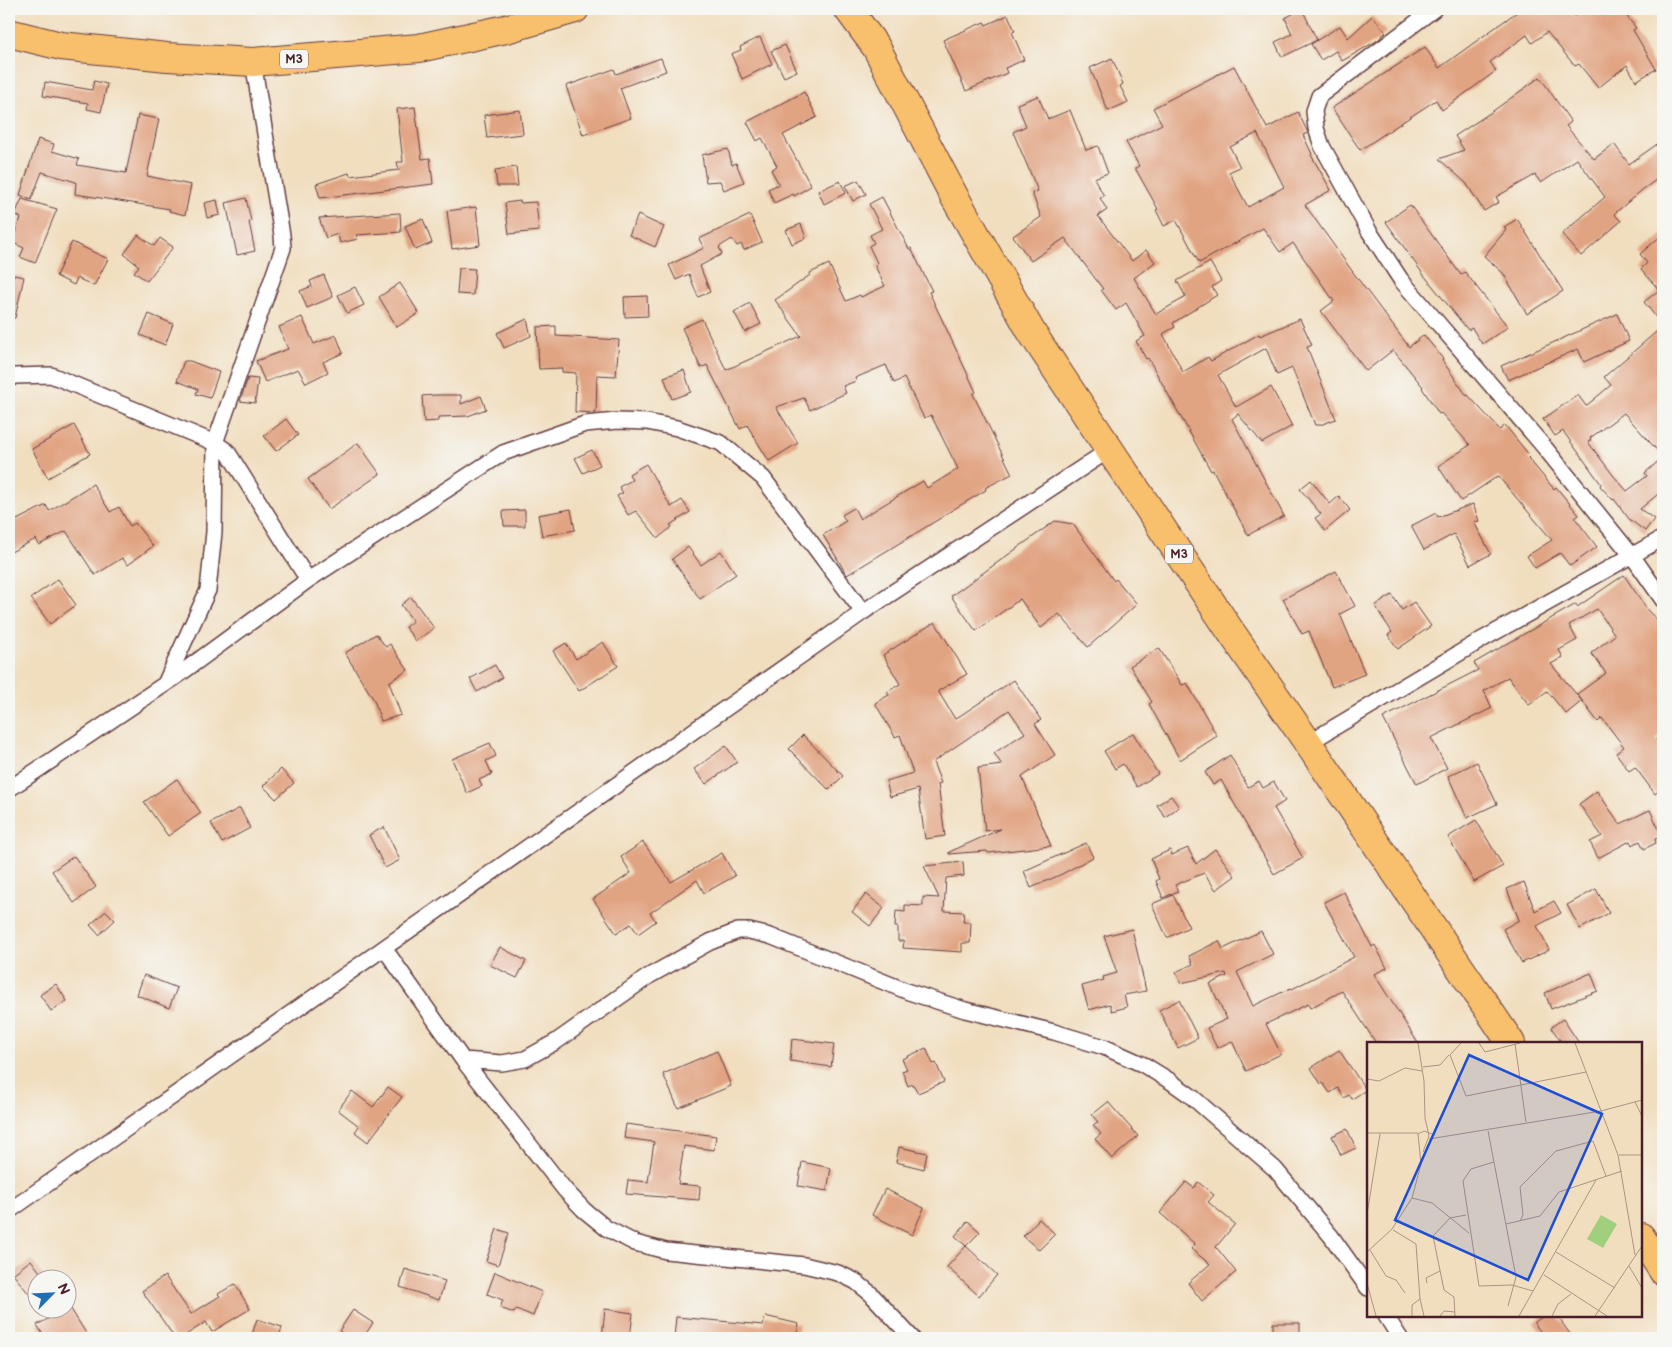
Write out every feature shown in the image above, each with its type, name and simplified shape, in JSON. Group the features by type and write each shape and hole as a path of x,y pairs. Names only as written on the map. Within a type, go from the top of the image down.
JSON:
{"highway":[{"name":"M3","path":"9,33 61,46 167,57 253,62 419,48 506,29 575,9"},
{"name":"M3","path":"848,9 876,47 954,196 1032,333 1108,450 1510,1042"},
{"name":"M3","path":"868,9 876,47"},
{"path":"1642,1239 1663,1271"}],"street":[{"path":"1434,9 1319,96 1314,111 1316,128 1322,146 1369,231 1401,280 1545,448 1633,556 1663,600"},
{"path":"165,685 208,590 214,532 214,443 283,248 253,62"},
{"path":"9,380 15,376 51,375 214,443 226,451 308,580"},
{"path":"9,789 165,685 308,580 503,453 585,424 617,421 647,422 677,428 721,443 763,478 863,612"},
{"path":"9,1211 863,612 1108,450"},
{"path":"1308,743 1483,640 1663,538"},
{"path":"463,1060 502,1064 525,1059 557,1041 649,976 704,945 738,931 749,931 770,936 909,992 965,1010 1054,1032 1104,1047 1144,1065 1191,1096 1276,1169 1331,1236 1367,1287"},
{"path":"384,948 463,1060 565,1190 584,1210 606,1228 635,1243 666,1251 804,1265 838,1273 870,1293 912,1338"},
{"path":"1387,1317 1400,1338"}],"building":[{"path":"1302,9 1317,40 1282,57 1275,42 1292,34 1285,18"},
{"path":"1521,9 1567,9 1574,16 1586,9 1621,9 1636,28 1633,30 1656,69 1636,81 1627,65 1598,88 1579,64 1575,66 1547,32 1532,43 1527,35 1490,62 1496,71 1442,110 1436,100 1360,150 1332,108 1425,47 1439,68"},
{"path":"1008,15 1015,31 1012,32 1024,60 1005,68 1007,73 966,91 943,40 984,22 986,25"},
{"path":"1372,16 1386,32 1378,40 1342,61 1336,51 1321,60 1311,44 1340,26 1348,38"},
{"path":"760,37 772,64 742,79 731,54 741,50 740,47"},
{"path":"785,45 797,71 784,77 771,51"},
{"path":"661,58 666,71 620,88 631,118 583,135 566,86 614,69 616,74"},
{"path":"1112,58 1123,84 1120,86 1128,102 1108,111 1090,68"},
{"path":"1234,66 1267,128 1298,112 1308,133 1303,135 1311,155 1331,190 1305,205 1409,347 1424,335 1443,359 1467,396 1500,430 1505,425 1530,456 1528,458 1554,489 1556,487 1579,515 1575,518 1597,547 1570,566 1560,553 1535,568 1527,556 1552,540 1498,476 1461,501 1438,466 1470,445 1441,413 1439,414 1423,387 1393,350 1366,371 1321,311 1334,301 1293,243 1280,252 1263,228 1199,263 1176,220 1164,226 1156,210 1158,209 1135,168 1139,166 1126,142 1162,124 1153,108","holes":["1257,133 1284,187 1248,207 1229,172 1240,167 1230,147"]},
{"path":"1540,77 1571,122 1566,126 1594,159 1614,144 1629,164 1663,140 1663,175 1614,214 1621,221 1581,256 1562,234 1605,197 1577,159 1541,183 1535,175 1496,197 1499,202 1484,211 1466,183 1439,159 1464,150 1455,136"},
{"path":"94,81 107,84 101,112 87,109 88,103 43,96 45,82 92,90"},
{"path":"804,92 817,117 783,135 811,186 794,196 793,194 774,203 768,189 779,184 771,170 777,166 762,138 757,141 747,122"},
{"path":"1038,96 1048,119 1070,110 1086,150 1098,146 1108,173 1094,178 1104,196 1100,198 1107,210 1098,216 1132,261 1146,250 1155,262 1134,278 1156,314 1186,297 1177,281 1210,262 1221,281 1212,287 1217,295 1173,323 1175,327 1163,334 1183,372 1208,357 1211,361 1259,334 1260,336 1300,319 1312,345 1307,347 1336,419 1315,425 1292,368 1277,375 1266,348 1218,375 1236,407 1271,387 1292,426 1262,443 1238,414 1232,419 1284,516 1248,535 1213,470 1211,471 1148,358 1146,359 1136,341 1145,336 1126,303 1116,310 1101,290 1103,289 1065,238 1031,261 1013,236 1041,217 1032,193 1038,191 1013,132 1026,126 1017,104"},
{"path":"415,107 422,159 430,158 433,184 320,198 316,184 349,173 350,176 399,170 397,162 403,162 397,109"},
{"path":"520,110 523,134 487,138 484,115"},
{"path":"138,115 159,119 147,176 191,185 185,215 169,211 170,209 75,194 76,182 42,172 31,200 20,195 38,139 54,144 52,151 79,159 77,165 126,173"},
{"path":"728,149 732,165 736,163 744,182 724,190 720,181 706,182 702,155"},
{"path":"516,167 518,186 497,186 495,170"},
{"path":"858,180 866,194 853,201 845,186"},
{"path":"840,181 846,193 824,204 818,191"},
{"path":"882,197 909,249 911,248 932,291 929,292 976,392 973,394 1012,474 985,488 986,490 847,575 823,535 846,521 842,515 854,508 860,519 923,481 927,488 958,469 931,415 924,418 904,378 894,383 886,365 855,378 856,381 843,386 846,393 810,410 804,398 776,407 798,443 769,461 747,425 740,429 707,365 701,368 682,328 702,319 726,370 801,336 775,300 810,275 810,273 829,264 846,301 860,295 861,297 885,286 875,266 878,265 869,246 874,243 870,235 882,229 869,204"},
{"path":"246,198 255,251 237,255 226,203"},
{"path":"22,199 57,209 35,263 20,257 24,248 11,242 21,218 15,214"},
{"path":"217,200 220,215 207,218 204,203"},
{"path":"520,201 521,203 536,202 539,231 509,234 505,203"},
{"path":"1410,205 1461,275 1465,272 1508,327 1482,344 1472,328 1468,330 1423,274 1386,222"},
{"path":"476,207 480,245 452,249 447,211"},
{"path":"400,213 401,232 356,235 358,239 340,243 338,234 326,238 319,218"},
{"path":"638,215 664,227 655,247 629,235"},
{"path":"750,215 762,242 744,250 741,244 737,246 732,239 719,247 722,254 700,266 710,292 698,297 689,274 676,280 669,265 704,248 699,239"},
{"path":"423,219 432,243 415,250 405,226"},
{"path":"1517,219 1563,291 1527,314 1503,273 1484,256 1506,230 1504,227"},
{"path":"801,224 806,238 792,244 786,230"},
{"path":"1663,234 1663,326 1644,302 1659,290 1641,269 1647,263 1640,254"},
{"path":"138,235 154,246 160,238 173,247 147,281 134,272 139,266 124,254"},
{"path":"72,242 108,259 94,286 77,278 74,285 56,276"},
{"path":"459,268 475,269 473,295 457,294"},
{"path":"9,274 24,277 15,318 9,317"},
{"path":"324,275 333,297 307,308 300,291 312,286 310,281"},
{"path":"400,283 419,313 397,327 379,297"},
{"path":"355,287 364,305 347,313 338,295"},
{"path":"647,296 648,316 625,317 624,297"},
{"path":"750,303 761,324 745,332 734,312"},
{"path":"149,314 173,324 165,345 140,335"},
{"path":"1617,314 1629,341 1584,362 1578,349 1508,380 1501,366"},
{"path":"302,317 314,344 336,335 343,353 323,362 328,372 306,383 298,369 265,382 256,361 288,349 279,327"},
{"path":"527,319 531,336 504,348 497,333"},
{"path":"556,326 556,336 619,340 616,376 597,375 596,413 575,412 576,373 562,372 562,368 539,369 537,327"},
{"path":"1663,326 1663,457 1663,490 1640,509 1654,519 1645,531 1629,519 1614,499 1600,486 1601,484 1563,431 1555,436 1543,419 1578,395 1586,406 1611,385 1604,377","holes":["1624,413 1663,457 1645,473 1647,476 1627,491 1588,442 1591,440 1590,438"]},
{"path":"184,361 190,361 219,372 210,398 196,394 198,389 177,381"},
{"path":"684,370 691,392 672,399 664,377"},
{"path":"248,378 258,379 255,403 240,401"},
{"path":"461,395 461,404 481,396 486,409 468,416 438,417 438,421 424,422 422,396"},
{"path":"286,419 298,435 276,451 264,436"},
{"path":"74,425 90,454 48,478 32,449"},
{"path":"358,443 380,474 329,509 308,479"},
{"path":"592,450 600,465 583,473 575,458"},
{"path":"646,464 671,507 682,500 690,512 670,525 672,527 658,538 636,511 628,515 617,496 623,493 619,487 632,480 629,474"},
{"path":"1311,480 1330,504 1339,496 1350,510 1325,531 1315,518 1321,514 1300,489"},
{"path":"93,484 110,512 119,507 130,526 135,523 153,546 128,565 122,558 95,575 66,531 39,545 36,539 9,553 9,524 46,505 49,511"},
{"path":"1473,504 1479,521 1474,522 1491,554 1470,565 1454,534 1424,550 1411,526 1436,513 1438,517"},
{"path":"571,509 575,530 542,536 538,515"},
{"path":"525,510 525,526 504,526 503,511"},
{"path":"1055,521 1073,524 1114,581 1116,579 1137,604 1088,647 1059,614 1041,628 1020,599 976,631 951,596"},
{"path":"688,547 701,565 721,551 736,574 700,599 672,559"},
{"path":"1336,571 1355,606 1340,614 1365,674 1332,687 1309,631 1302,634 1283,599"},
{"path":"1624,575 1648,611 1663,625 1663,735 1656,739 1662,747 1657,751 1663,760 1663,787 1655,794 1635,767 1629,771 1616,753 1624,747 1602,718 1598,722 1577,694 1606,673 1591,653 1615,635 1597,609 1569,625 1577,640 1559,650 1563,657 1551,664 1582,701 1566,714 1547,691 1529,705 1508,677 1484,691 1492,708 1431,738 1447,768 1417,784 1383,718 1478,670 1474,663 1576,604 1577,607"},
{"path":"58,579 76,605 50,624 31,598"},
{"path":"1392,595 1402,610 1414,602 1431,626 1398,649 1388,635 1392,632 1375,606"},
{"path":"411,597 434,628 416,641 405,627 413,621 401,605"},
{"path":"935,622 967,674 938,691 955,719 1014,680 1041,720 1035,724 1055,755 1022,777 1051,846 988,853 987,851 949,854 949,852 1001,829 985,831 978,768 1002,765 994,753 1025,733 1009,710 933,762 941,783 938,784 945,836 925,839 918,789 890,797 886,781 913,773 900,735 895,737 875,703 889,695 887,692 900,684 883,655"},
{"path":"376,634 386,647 390,644 408,670 389,682 401,715 381,721 374,700 345,653"},
{"path":"603,642 618,666 579,691 553,651 566,643 576,659"},
{"path":"1159,648 1182,685 1187,683 1217,736 1180,760 1149,704 1152,702 1130,666"},
{"path":"495,665 502,678 477,692 470,679"},
{"path":"1133,733 1158,774 1137,787 1123,764 1115,769 1104,751"},
{"path":"803,735 843,776 829,790 789,749"},
{"path":"490,743 496,756 486,761 492,774 479,780 482,786 467,793 452,759"},
{"path":"726,746 737,762 706,784 694,769"},
{"path":"1230,755 1248,787 1259,781 1263,788 1274,782 1285,801 1274,808 1303,858 1274,874 1221,780 1213,785 1205,772"},
{"path":"1477,762 1497,804 1467,818 1448,776"},
{"path":"281,769 294,783 276,799 263,786"},
{"path":"177,779 201,813 168,836 144,802"},
{"path":"1597,791 1620,824 1650,810 1662,836 1655,839 1656,843 1644,849 1640,841 1632,845 1630,841 1598,858 1590,842 1602,836 1579,804"},
{"path":"1171,796 1179,807 1165,817 1157,805"},
{"path":"240,808 250,828 222,843 211,823"},
{"path":"1476,820 1503,866 1474,882 1448,837"},
{"path":"384,827 400,860 385,868 369,835"},
{"path":"643,842 671,882 722,853 735,876 704,893 697,880 650,913 656,921 638,934 631,924 616,933 593,899 631,873 621,857"},
{"path":"1086,843 1093,857 1031,888 1024,871"},
{"path":"1188,848 1196,864 1215,849 1235,876 1216,890 1204,873 1175,885 1178,891 1163,898 1156,881 1159,879 1151,859 1170,850 1172,855"},
{"path":"74,856 96,887 74,903 52,871"},
{"path":"963,862 964,876 946,878 944,911 964,912 963,922 971,922 970,943 962,943 962,952 903,948 904,941 898,941 898,927 895,927 896,911 905,912 905,905 923,906 923,897 939,898 924,866"},
{"path":"1524,882 1535,911 1554,901 1561,913 1537,926 1549,950 1522,963 1503,929 1519,920 1507,889"},
{"path":"1596,889 1609,913 1580,929 1567,905"},
{"path":"1344,892 1372,947 1375,945 1387,968 1374,974 1417,1042 1375,1042 1342,991 1310,1008 1308,1004 1266,1024 1281,1054 1246,1071 1232,1041 1217,1048 1207,1028 1227,1019 1210,984 1227,976 1226,973 1181,983 1176,972 1193,964 1189,956 1219,941 1223,949 1261,931 1273,954 1237,972 1253,1006 1292,989 1354,957 1324,902"},
{"path":"866,894 884,908 870,926 852,912"},
{"path":"1173,895 1189,927 1167,938 1152,904"},
{"path":"106,911 115,920 99,935 90,925"},
{"path":"1132,929 1146,991 1124,995 1127,1007 1112,1011 1110,1004 1089,1010 1082,986 1104,980 1103,977 1117,973 1104,936"},
{"path":"500,947 526,961 517,978 490,965"},
{"path":"1591,973 1598,991 1551,1009 1545,993"},
{"path":"144,975 177,988 169,1008 137,995"},
{"path":"56,984 67,1001 51,1011 40,995"},
{"path":"1179,1000 1198,1038 1178,1048 1159,1010"},
{"path":"1563,1019 1578,1042 1561,1042 1551,1027"},
{"path":"792,1039 834,1044 831,1067 790,1061"},
{"path":"926,1048 933,1064 936,1063 944,1082 918,1093 913,1084 908,1086 902,1071 907,1069 902,1059"},
{"path":"1339,1050 1366,1090 1352,1099 1349,1095 1344,1098 1338,1088 1330,1093 1323,1083 1321,1084 1311,1068"},
{"path":"717,1051 731,1086 678,1108 663,1074"},
{"path":"388,1087 402,1097 368,1142 355,1132 359,1126 338,1110 352,1091 373,1107"},
{"path":"1108,1102 1138,1136 1112,1159 1095,1139 1101,1134 1093,1125 1098,1122 1092,1115"},
{"path":"626,1124 716,1136 714,1150 684,1146 678,1184 700,1186 699,1200 626,1194 628,1180 648,1182 654,1142 624,1138"},
{"path":"1347,1129 1356,1148 1341,1155 1332,1136"},
{"path":"899,1147 927,1153 924,1169 896,1162"},
{"path":"802,1162 831,1168 827,1191 798,1186"},
{"path":"1186,1182 1194,1188 1198,1182 1214,1195 1208,1202 1235,1224 1216,1247 1236,1272 1202,1301 1188,1283 1210,1264 1191,1249 1195,1244 1160,1213"},
{"path":"885,1189 924,1208 912,1235 872,1215"},
{"path":"1039,1219 1055,1234 1039,1250 1023,1236"},
{"path":"968,1221 980,1232 966,1246 955,1236"},
{"path":"497,1229 509,1233 498,1265 486,1261"},
{"path":"966,1246 997,1275 979,1296 947,1267"},
{"path":"31,1260 38,1270 28,1270 28,1293 13,1274"},
{"path":"405,1269 445,1281 439,1300 400,1287"},
{"path":"495,1272 542,1292 533,1316 516,1309 514,1313 500,1308 503,1300 487,1294"},
{"path":"165,1276 191,1314 235,1284 250,1309 212,1332 206,1322 181,1338 175,1338 142,1291"},
{"path":"605,1309 633,1313 630,1338 602,1338"},
{"path":"353,1310 373,1323 363,1338 351,1338 339,1331"},
{"path":"765,1316 799,1324 796,1338 674,1338 676,1317 763,1325"},
{"path":"1542,1317 1558,1317 1573,1338 1545,1338 1534,1323"},
{"path":"257,1319 282,1327 279,1338 251,1338"},
{"path":"46,1320 78,1320 89,1338 45,1338 37,1325"},
{"path":"1273,1323 1300,1323 1300,1338 1273,1338"}]}
